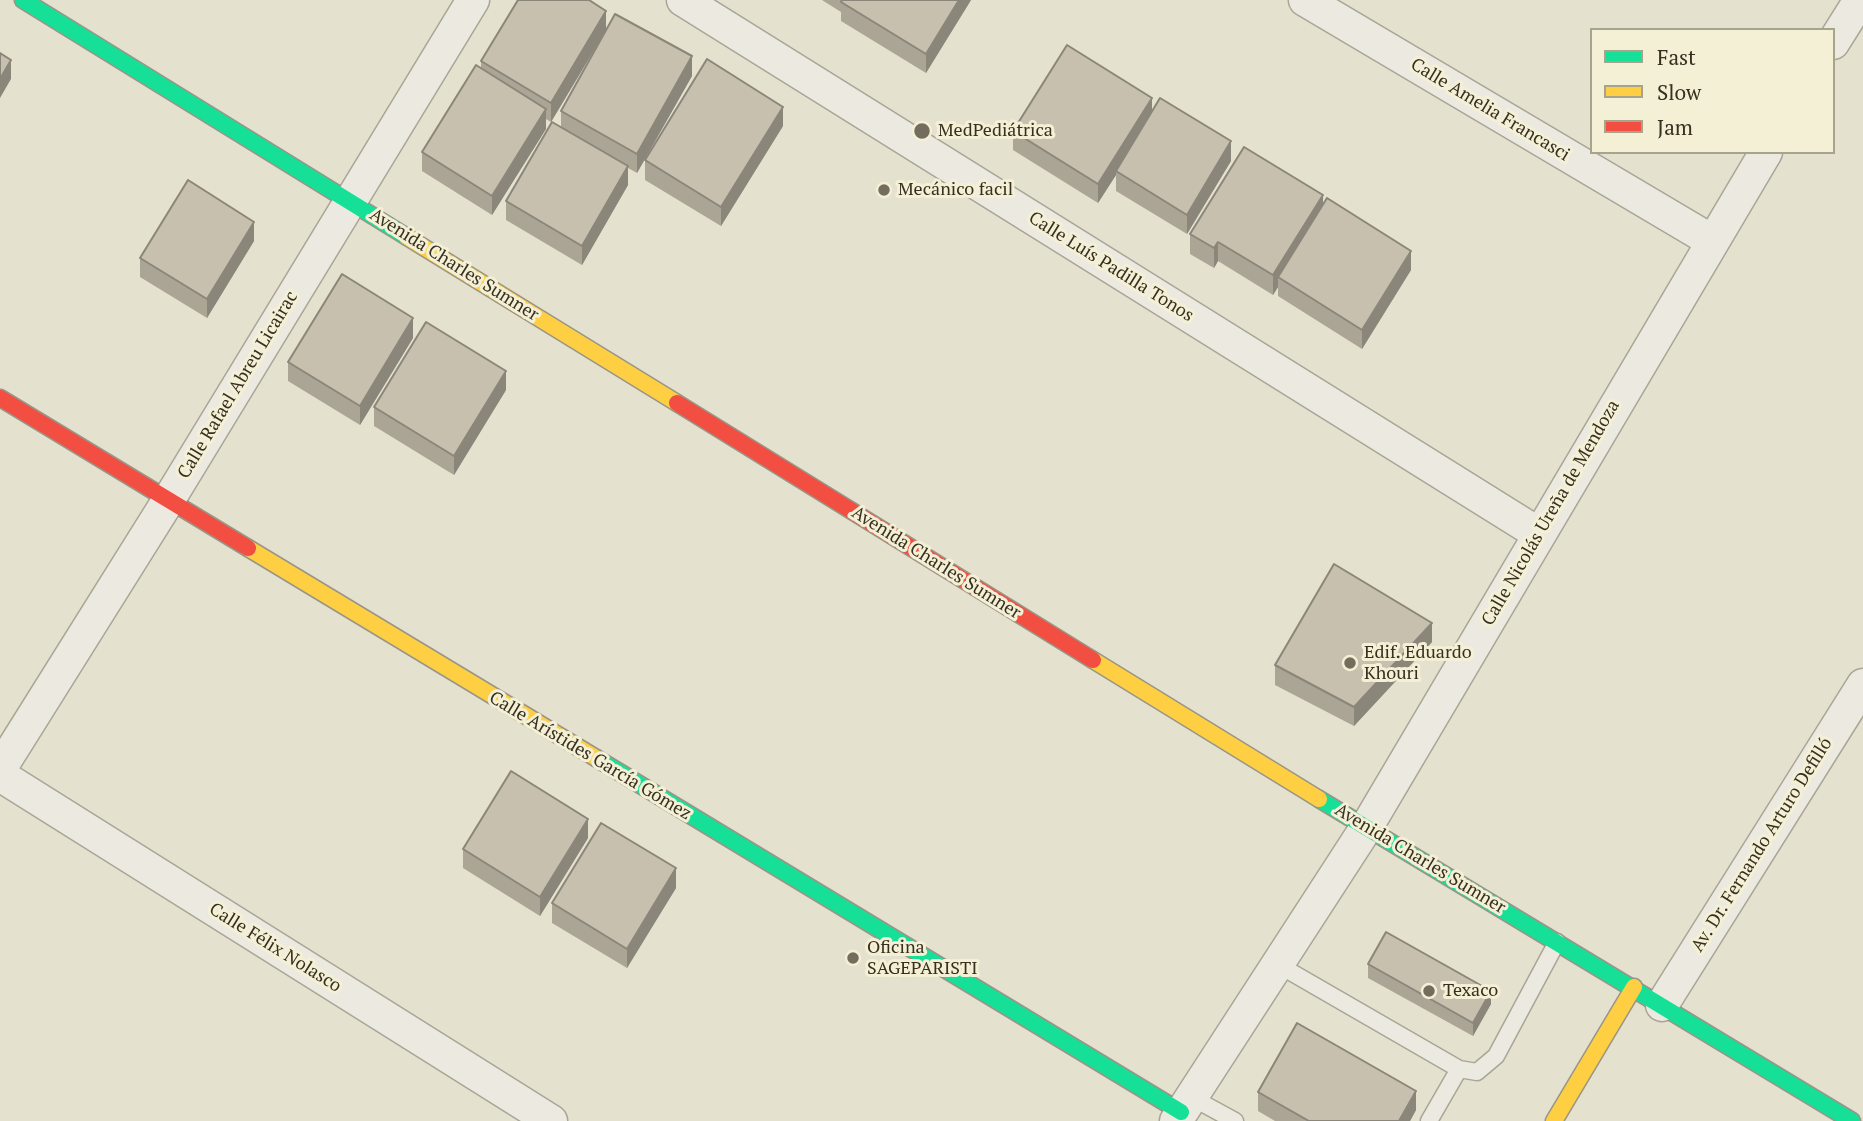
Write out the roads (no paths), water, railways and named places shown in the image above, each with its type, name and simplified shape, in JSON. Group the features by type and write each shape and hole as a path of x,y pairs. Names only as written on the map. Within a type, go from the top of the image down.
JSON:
{"street":[{"name":"Avenida Charles Sumner","path":"23,0 1366,828 1634,987 1852,1121"},
{"name":"Calle Rafael Abreu Licairac","path":"0,769 168,501 473,0"},
{"name":"Calle Luís Padilla Tonos","path":"683,0 1539,534"},
{"name":"Calle Amelia Francasci","path":"1305,0 1712,241"},
{"path":"1835,40 1860,0"},
{"name":"Calle Nicolás Ureña de Mendoza","path":"1183,1110 1366,828 1765,154"},
{"name":"Calle Arístides García Gómez","path":"0,398 1183,1110"},
{"name":"Av. Dr. Fernando Arturo Defilló","path":"1662,1005 1863,685"},
{"name":"Calle Félix Nolasco","path":"0,775 551,1121"},
{"path":"1554,1121 1634,987"}],"lane":[{"path":"1277,964 1459,1069 1477,1072 1496,1056 1557,942"},
{"path":"1429,1121 1459,1069"},
{"path":"1183,1110 1235,1121"}],"place":[{"name":"MedPediátrica","path":"922,131"},
{"name":"Mecánico facil","path":"884,190"},
{"name":"Edif. Eduardo Khouri","path":"1350,663"},
{"name":"Oficina SAGEPARISTI","path":"853,958"},
{"name":"Texaco","path":"1429,991"}]}
